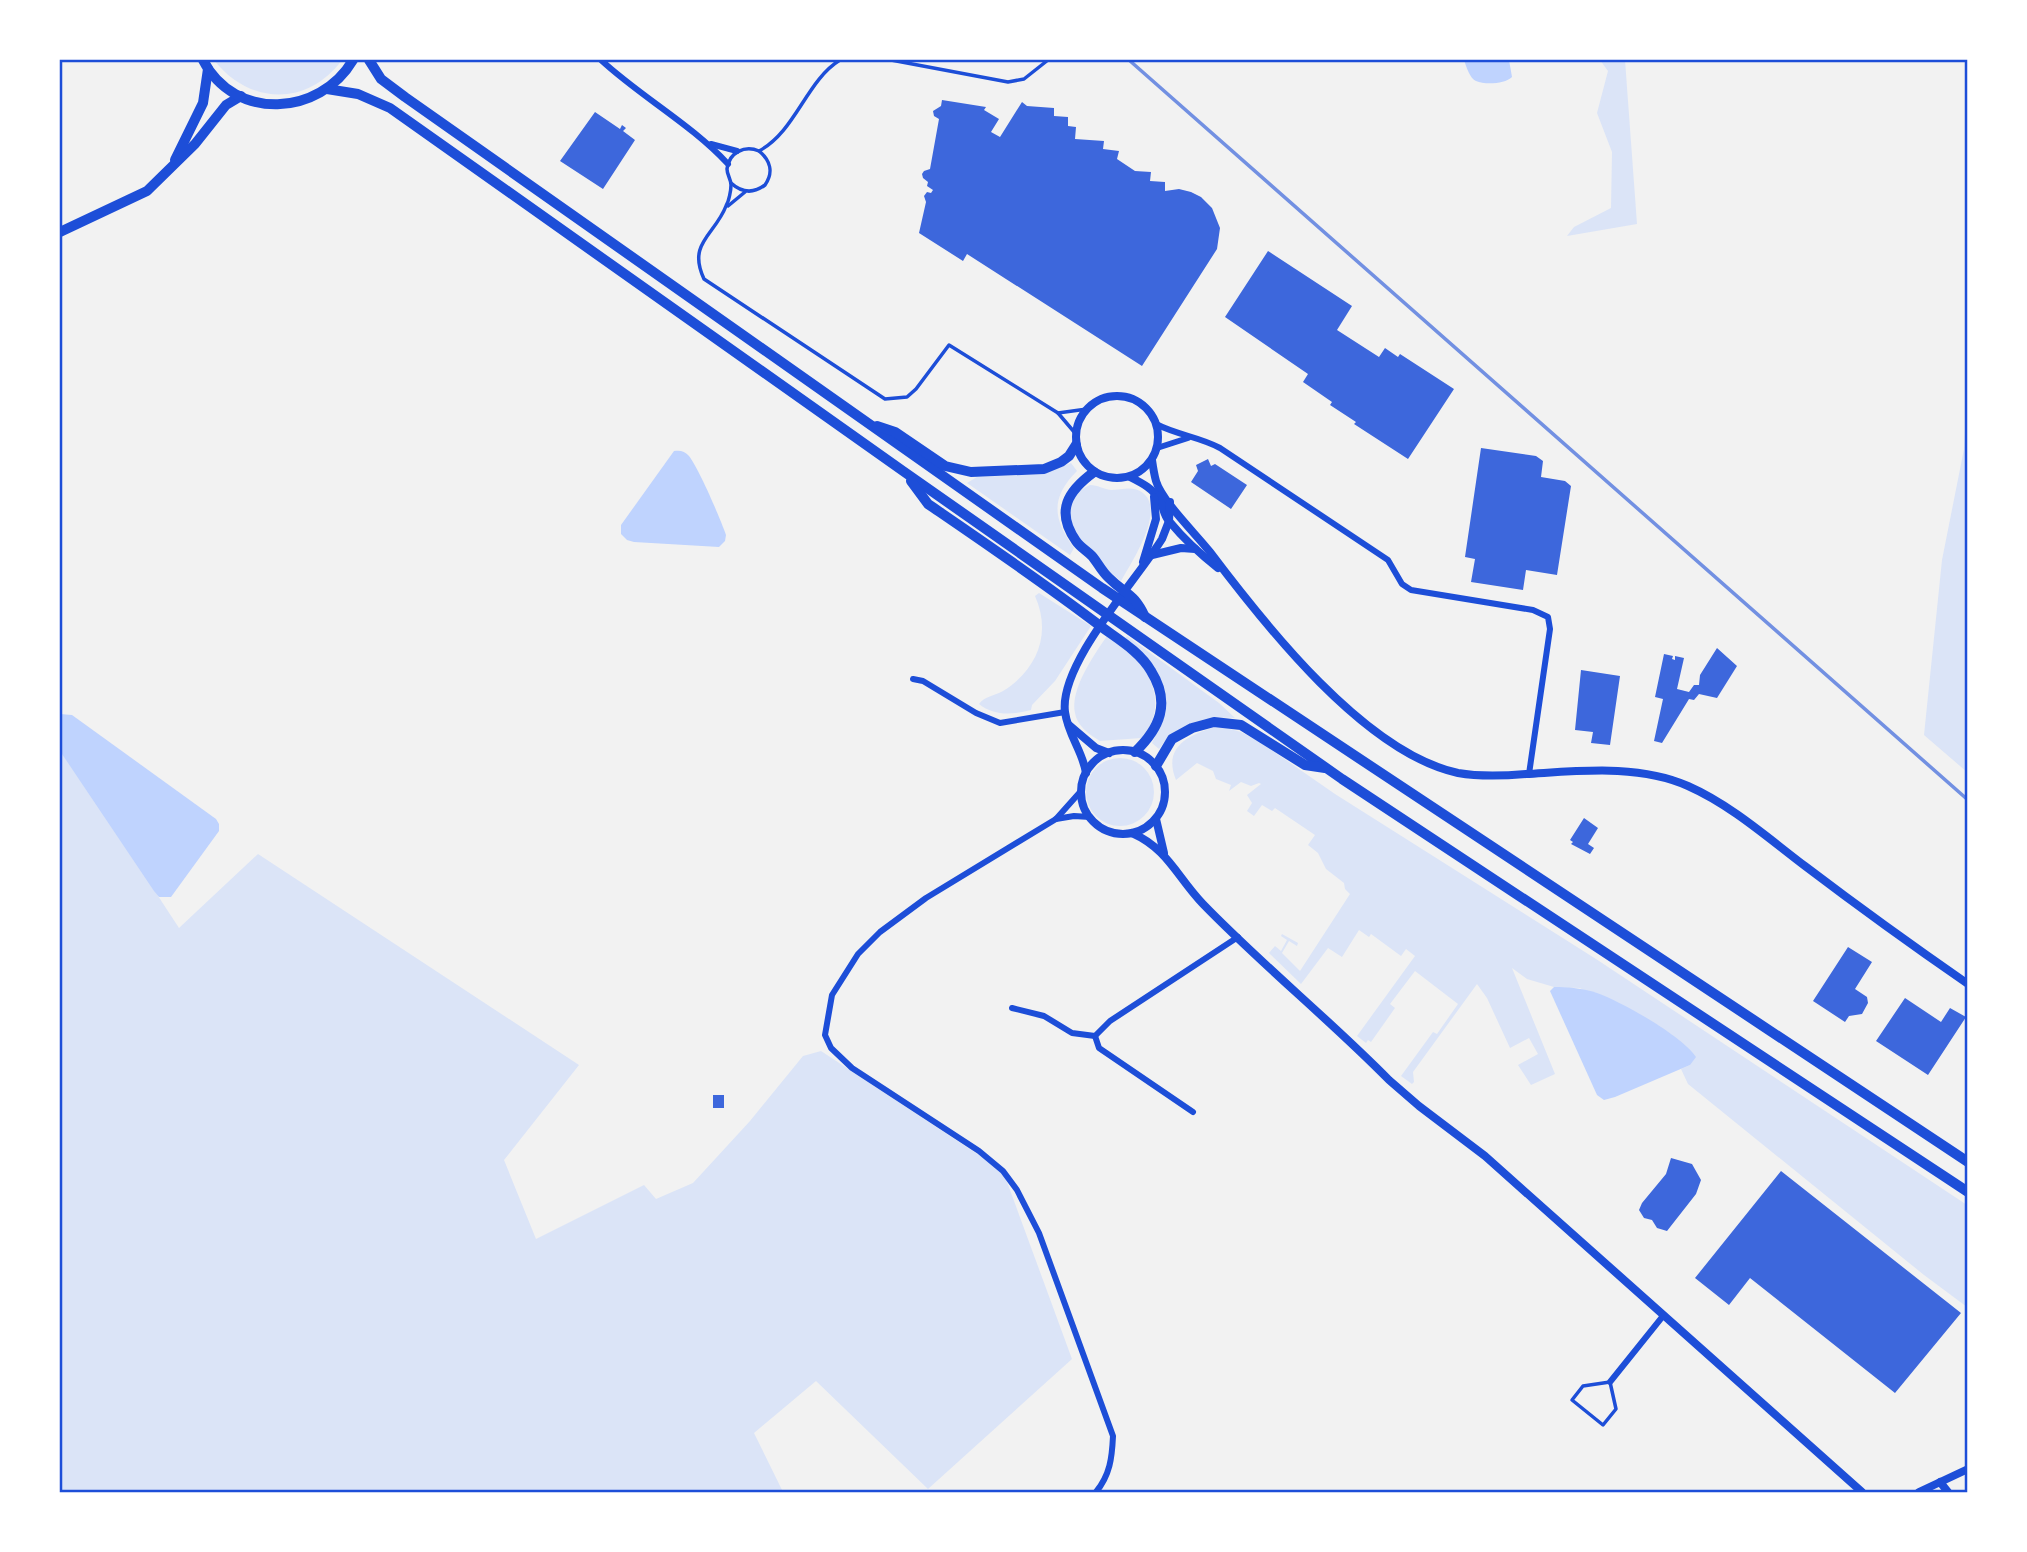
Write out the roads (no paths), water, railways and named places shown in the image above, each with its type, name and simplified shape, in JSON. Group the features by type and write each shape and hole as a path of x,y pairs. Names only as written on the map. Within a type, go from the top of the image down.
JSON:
{"main road":[{"path":"206,64 223,85 241,96 262,103 285,104 307,100 327,89 343,75 353,60"},
{"path":"369,60 381,79 405,97 1145,617 1968,1162"},
{"path":"173,164 203,103 206,64"},
{"path":"327,89 358,94 390,108 1328,768 1968,1192"},
{"path":"60,232 147,191 195,144 226,105 241,96"},
{"path":"865,422 895,432 946,466 971,472 1044,468 1061,463 1069,456 1076,439"},
{"path":"903,471 929,504 1142,658 1153,673 1160,691 1162,709 1152,735 1135,752"},
{"path":"1094,472 1072,491 1067,500 1065,512 1068,527 1077,542 1091,555 1108,578 1138,601 1145,617"},
{"path":"1156,766 1172,739 1192,728 1214,722 1241,725 1305,765 1328,768"}],"street":[{"path":"601,60 640,93 710,143 729,162"},
{"path":"710,143 737,151"},
{"path":"1111,395 1126,396 1143,405 1156,424 1159,436 1152,460 1143,470 1130,477 1107,478 1094,472 1082,459 1076,439 1079,421 1097,401 1111,395"},
{"path":"1156,424 1220,448 1388,560 1402,584 1411,590 1533,610 1548,617 1550,629 1529,774"},
{"path":"1157,448 1188,438"},
{"path":"1152,460 1157,483 1170,502 1224,573 1291,653 1371,729 1399,748 1427,763 1482,776 1616,771 1652,775 1687,785 1739,816 1876,920 1968,985"},
{"path":"1130,477 1152,491 1162,503 1163,514 1169,521 1195,549 1224,573"},
{"path":"1141,568 1156,519 1156,503 1152,491"},
{"path":"1086,773 1100,758 1109,753 1122,750 1147,757 1163,778 1166,792 1163,806 1156,819 1145,828 1132,833 1109,831 1090,817 1083,805 1082,791 1086,773 1084,759 1073,741 1065,712 1066,691 1073,670 1152,555 1169,521 1170,502"},
{"path":"1152,555 1181,548 1195,549"},
{"path":"913,679 923,681 976,713 1000,723 1065,712"},
{"path":"1069,725 1096,748 1109,753"},
{"path":"1082,791 1056,819 926,898 880,932 858,954 832,995 825,1035 831,1048 852,1068 979,1151 1003,1171 1017,1190 1039,1233 1113,1436 1112,1460 1104,1483 1097,1493"},
{"path":"1056,819 1090,817"},
{"path":"1156,819 1164,854"},
{"path":"1132,833 1147,840 1164,854 1202,903 1409,1097 1485,1156 1862,1493"},
{"path":"1095,1036 1110,1021 1238,937"},
{"path":"1012,1008 1044,1016 1072,1033 1095,1036"},
{"path":"1095,1036 1099,1048 1193,1112"},
{"path":"1610,1382 1662,1316"},
{"path":"1919,1493 1968,1469"},
{"path":"1940,1482 1948,1493"}],"lane":[{"path":"759,150 769,145 828,68 840,60"},
{"path":"891,60 1008,82 1024,79 1048,60"},
{"path":"726,207 731,183 727,172 729,162 737,151 748,148 759,150 767,157 771,168 768,179 760,189 744,192 726,207 700,245 698,260 704,279 885,399 907,397 949,345 962,350 1058,413 1076,439"},
{"path":"731,183 744,192"},
{"path":"1058,413 1087,409"},
{"path":"1610,1382 1616,1409 1603,1425 1572,1400 1583,1386 1610,1382"}],"water":[{"path":"1464,60 1509,60 1512,77 1495,83 1476,81 1470,75"},
{"path":"674,451 687,454 704,482 726,535 725,541 719,547 634,542 621,534 621,525"},
{"path":"60,714 72,715 216,819 219,831 171,897 159,897 154,891 60,751"},
{"path":"1554,987 1586,990 1621,1004 1665,1029 1696,1057 1690,1065 1604,1100 1597,1095 1550,991"}],"railway":[{"path":"1129,60 1968,800"}]}
